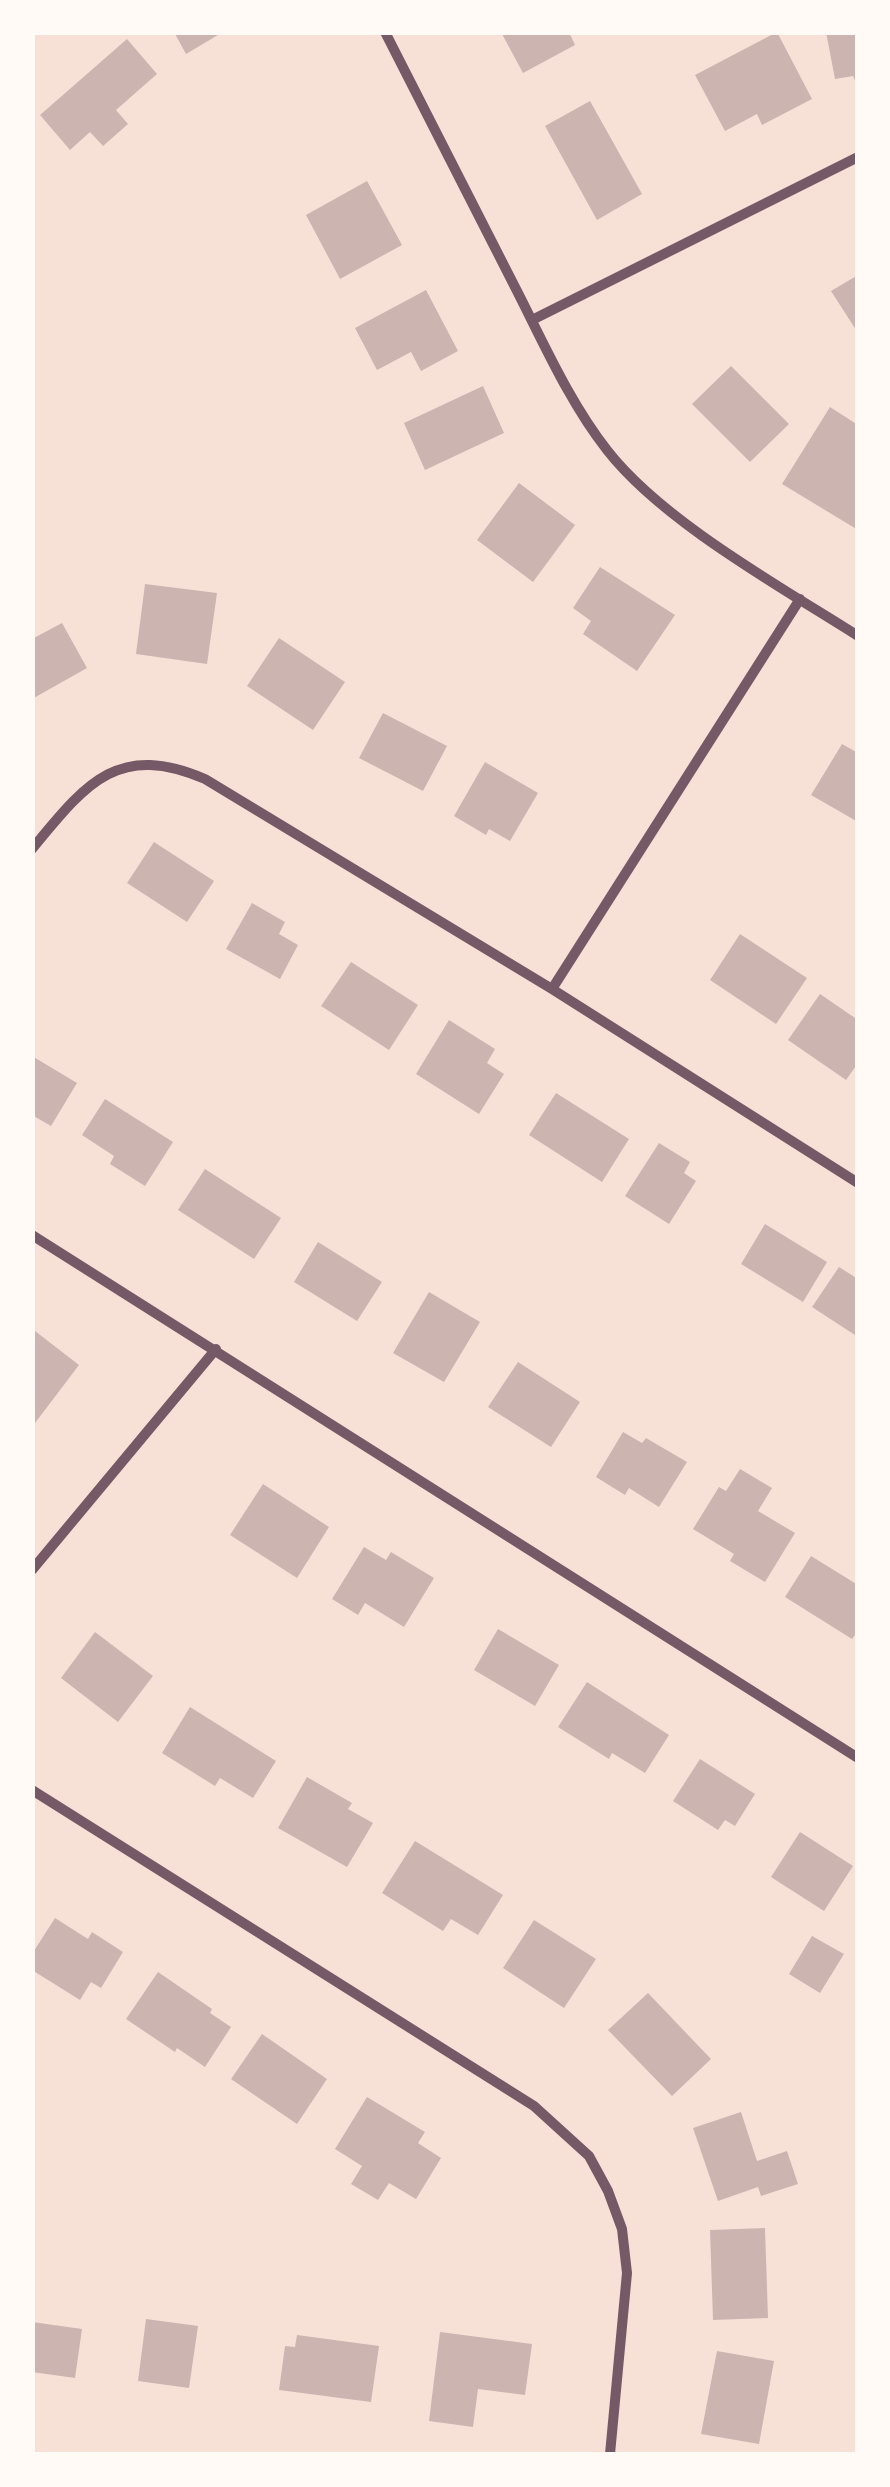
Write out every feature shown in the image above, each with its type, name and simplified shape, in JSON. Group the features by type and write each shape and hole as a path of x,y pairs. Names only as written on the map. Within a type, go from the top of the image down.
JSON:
{"street":[{"path":"385,32 532,320 608,452 690,525 858,636"},
{"path":"532,320 858,157"},
{"path":"552,989 800,599"},
{"path":"32,849 76,796 103,776 122,767 172,765 205,779 552,989 858,1184"},
{"path":"32,1234 858,1758"},
{"path":"32,1570 216,1349"},
{"path":"32,1790 534,2106 589,2156 622,2229 627,2272 610,2454"}],"building":[{"path":"174,32 223,32 186,54"},
{"path":"501,32 569,32 575,45 523,73"},
{"path":"777,32 812,99 762,125 757,114 725,131 695,75"},
{"path":"826,32 858,32 858,87 853,76 835,79"},
{"path":"127,39 157,74 116,110 128,124 103,146 90,132 70,150 40,115"},
{"path":"590,101 642,194 597,220 545,126"},
{"path":"367,181 402,245 340,279 306,215"},
{"path":"858,275 858,333 831,291"},
{"path":"426,290 458,351 421,371 411,352 377,370 355,328"},
{"path":"731,366 789,424 750,462 692,404"},
{"path":"483,386 504,433 425,470 404,423"},
{"path":"830,407 858,425 858,530 782,484"},
{"path":"519,483 575,525 533,582 477,540"},
{"path":"600,567 675,615 637,671 583,634 591,621 573,608"},
{"path":"145,584 217,593 207,664 136,654"},
{"path":"62,623 87,668 32,699 32,639"},
{"path":"279,638 345,682 313,730 247,686"},
{"path":"383,713 447,746 423,791 359,758"},
{"path":"842,744 858,753 858,822 811,795"},
{"path":"485,762 538,793 510,841 489,829 486,835 454,816"},
{"path":"154,842 214,881 187,922 127,883"},
{"path":"252,903 285,922 279,934 298,945 280,979 226,949"},
{"path":"740,934 807,978 776,1024 710,980"},
{"path":"351,962 418,1005 389,1050 321,1006"},
{"path":"820,994 858,1020 858,1063 846,1080 788,1040"},
{"path":"449,1020 495,1049 487,1063 504,1074 479,1114 416,1074"},
{"path":"32,1056 77,1083 51,1126 32,1115"},
{"path":"556,1093 629,1139 602,1182 529,1135"},
{"path":"105,1099 173,1142 145,1186 110,1164 114,1156 82,1135"},
{"path":"659,1143 690,1162 684,1173 696,1181 669,1224 625,1196"},
{"path":"205,1169 281,1218 254,1259 178,1210"},
{"path":"765,1224 827,1262 803,1302 741,1264"},
{"path":"318,1242 382,1282 357,1321 294,1282"},
{"path":"839,1267 858,1279 858,1337 812,1307"},
{"path":"429,1292 480,1322 444,1382 393,1353"},
{"path":"35,1331 79,1365 32,1427 32,1334"},
{"path":"518,1362 580,1402 551,1447 488,1407"},
{"path":"623,1432 642,1443 646,1438 687,1462 659,1507 629,1488 625,1495 596,1477"},
{"path":"740,1469 772,1488 758,1511 795,1533 765,1582 730,1561 734,1554 693,1529 719,1487 726,1491"},
{"path":"263,1484 329,1527 297,1578 230,1535"},
{"path":"364,1547 386,1560 391,1552 434,1578 404,1627 365,1603 358,1615 332,1599"},
{"path":"811,1556 858,1585 858,1631 852,1639 785,1597"},
{"path":"498,1629 559,1665 535,1706 474,1670"},
{"path":"95,1632 153,1676 118,1722 61,1678"},
{"path":"587,1682 669,1735 645,1773 612,1753 609,1759 558,1727"},
{"path":"190,1707 276,1761 253,1798 220,1778 215,1786 162,1753"},
{"path":"700,1759 755,1794 735,1826 725,1820 718,1830 673,1801"},
{"path":"307,1777 352,1803 348,1809 373,1823 347,1867 278,1828"},
{"path":"800,1832 853,1866 824,1911 771,1877"},
{"path":"415,1841 503,1895 478,1935 451,1919 443,1931 382,1893"},
{"path":"55,1918 88,1939 92,1932 123,1952 101,1988 91,1982 80,2000 32,1970 32,1954"},
{"path":"534,1920 596,1959 564,2008 503,1968"},
{"path":"812,1936 844,1954 820,1993 789,1974"},
{"path":"158,1972 231,2027 205,2067 126,2019"},
{"path":"648,1993 711,2059 672,2096 608,2030"},
{"path":"262,2034 327,2079 297,2124 231,2079"},
{"path":"367,2097 425,2132 418,2143 441,2158 416,2199 389,2183 378,2200 351,2184 362,2166 335,2149"},
{"path":"741,2112 757,2161 787,2151 798,2184 761,2196 758,2187 718,2201 693,2128"},
{"path":"765,2228 768,2318 713,2320 710,2230"},
{"path":"146,2319 198,2326 189,2388 138,2381"},
{"path":"32,2322 82,2329 75,2378 32,2372"},
{"path":"440,2332 532,2344 525,2395 478,2389 473,2427 429,2421"},
{"path":"297,2335 379,2346 371,2402 279,2390 285,2346 295,2347"},
{"path":"717,2351 774,2361 759,2444 701,2434"}]}
